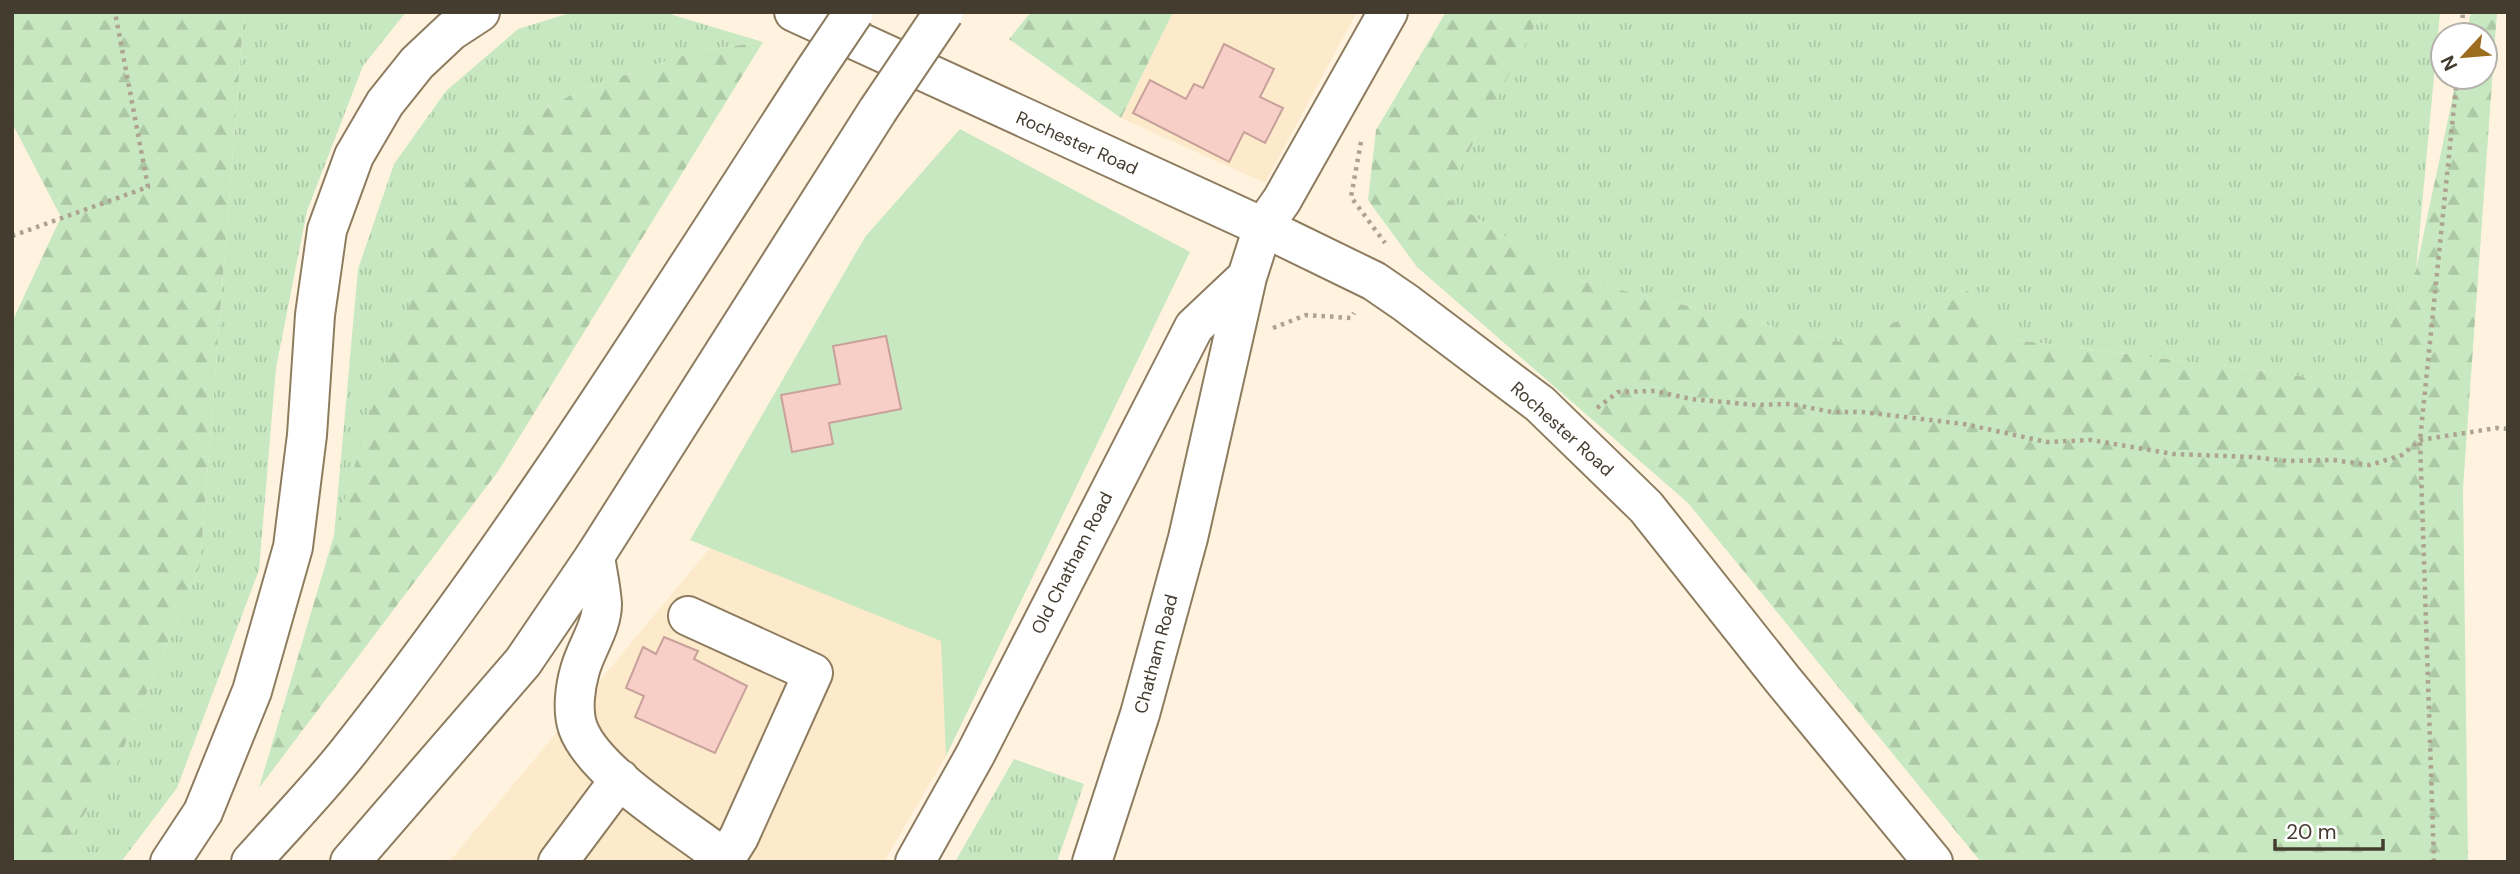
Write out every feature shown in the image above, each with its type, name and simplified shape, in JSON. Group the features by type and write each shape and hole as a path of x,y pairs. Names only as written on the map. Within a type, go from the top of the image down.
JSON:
{"main road":[{"path":"170,862 203,812 253,691 293,547 307,435 315,315 327,230 354,156 378,113 409,73 451,31 480,12"},
{"name":"Rochester Road","path":"794,12 1263,227 1374,281 1540,404 1646,507 1783,680 1933,862"},
{"path":"251,862 348,752 492,558 603,396 854,12"},
{"path":"350,862 523,662 595,556 878,110 944,12"},
{"name":"Chatham Road","path":"1092,862 1143,701 1188,538 1247,277 1263,227 1282,200 1388,12"},
{"name":"Old Chatham Road","path":"915,862 975,755 1194,327 1247,277"},
{"path":"595,556 602,605 580,668 575,705 578,728 609,771 724,861 739,837 813,673 688,616"},
{"path":"558,862 620,779"}],"path":[{"path":"12,236 148,187 115,12"},
{"path":"2434,862 2420,440 2456,91"},
{"path":"1363,131 1351,197 1387,246"},
{"path":"1269,341 1273,327 1306,315 1350,318"},
{"path":"1597,408 1618,392 1655,391 1691,399 1756,405 1790,404 1832,412 1861,412 1964,424 2047,442 2091,440 2173,454 2288,461 2333,460 2370,465 2402,455 2420,440 2497,428 2508,429"}],"shaded area":[{"path":"1173,12 1357,12 1265,183 1121,118"},
{"path":"710,548 942,641 946,756 884,862 449,862"}],"green space":[{"path":"12,12 244,12 200,566 116,766 53,862 12,862 12,322 61,217 12,123"},
{"path":"244,12 406,12 363,66 307,211 276,368 259,570 177,788 121,862 53,862 116,766 200,566"},
{"path":"573,12 663,12 763,42 696,51 578,91 493,139 372,408 334,536 358,269 394,164 446,91 518,29"},
{"path":"1031,12 1173,12 1121,118 1009,39"},
{"path":"1446,12 1542,12 1445,197 1566,277 1849,344 1966,289 2017,340 2362,384 2416,270 2454,91 2491,91 2463,488 2468,862 1981,862 1688,503 1417,267 1368,200 1376,130"},
{"path":"1542,12 2440,12 2439,21 2429,21 2429,91 2433,91 2416,270 2362,384 2017,340 1966,289 1849,344 1566,277 1445,197"},
{"path":"2471,12 2497,12 2496,21 2469,21"},
{"path":"763,42 499,470 259,788 375,397 437,231 493,139 578,91 696,51"},
{"path":"960,129 1190,252 946,756 941,641 690,540 865,237","holes":["886,336 900,409 829,423 833,444 791,452 781,395 840,384 833,346"]},
{"path":"1014,759 1084,784 1057,862 955,862"}],"building":[{"path":"1224,44 1274,69 1260,97 1283,108 1265,143 1244,132 1229,162 1133,113 1150,80 1186,99 1194,84 1203,88"},
{"path":"886,336 901,409 829,423 833,444 792,452 781,395 840,384 833,346"},
{"path":"664,637 698,651 694,659 747,686 715,753 635,717 644,696 626,688 643,647 656,654"}]}
